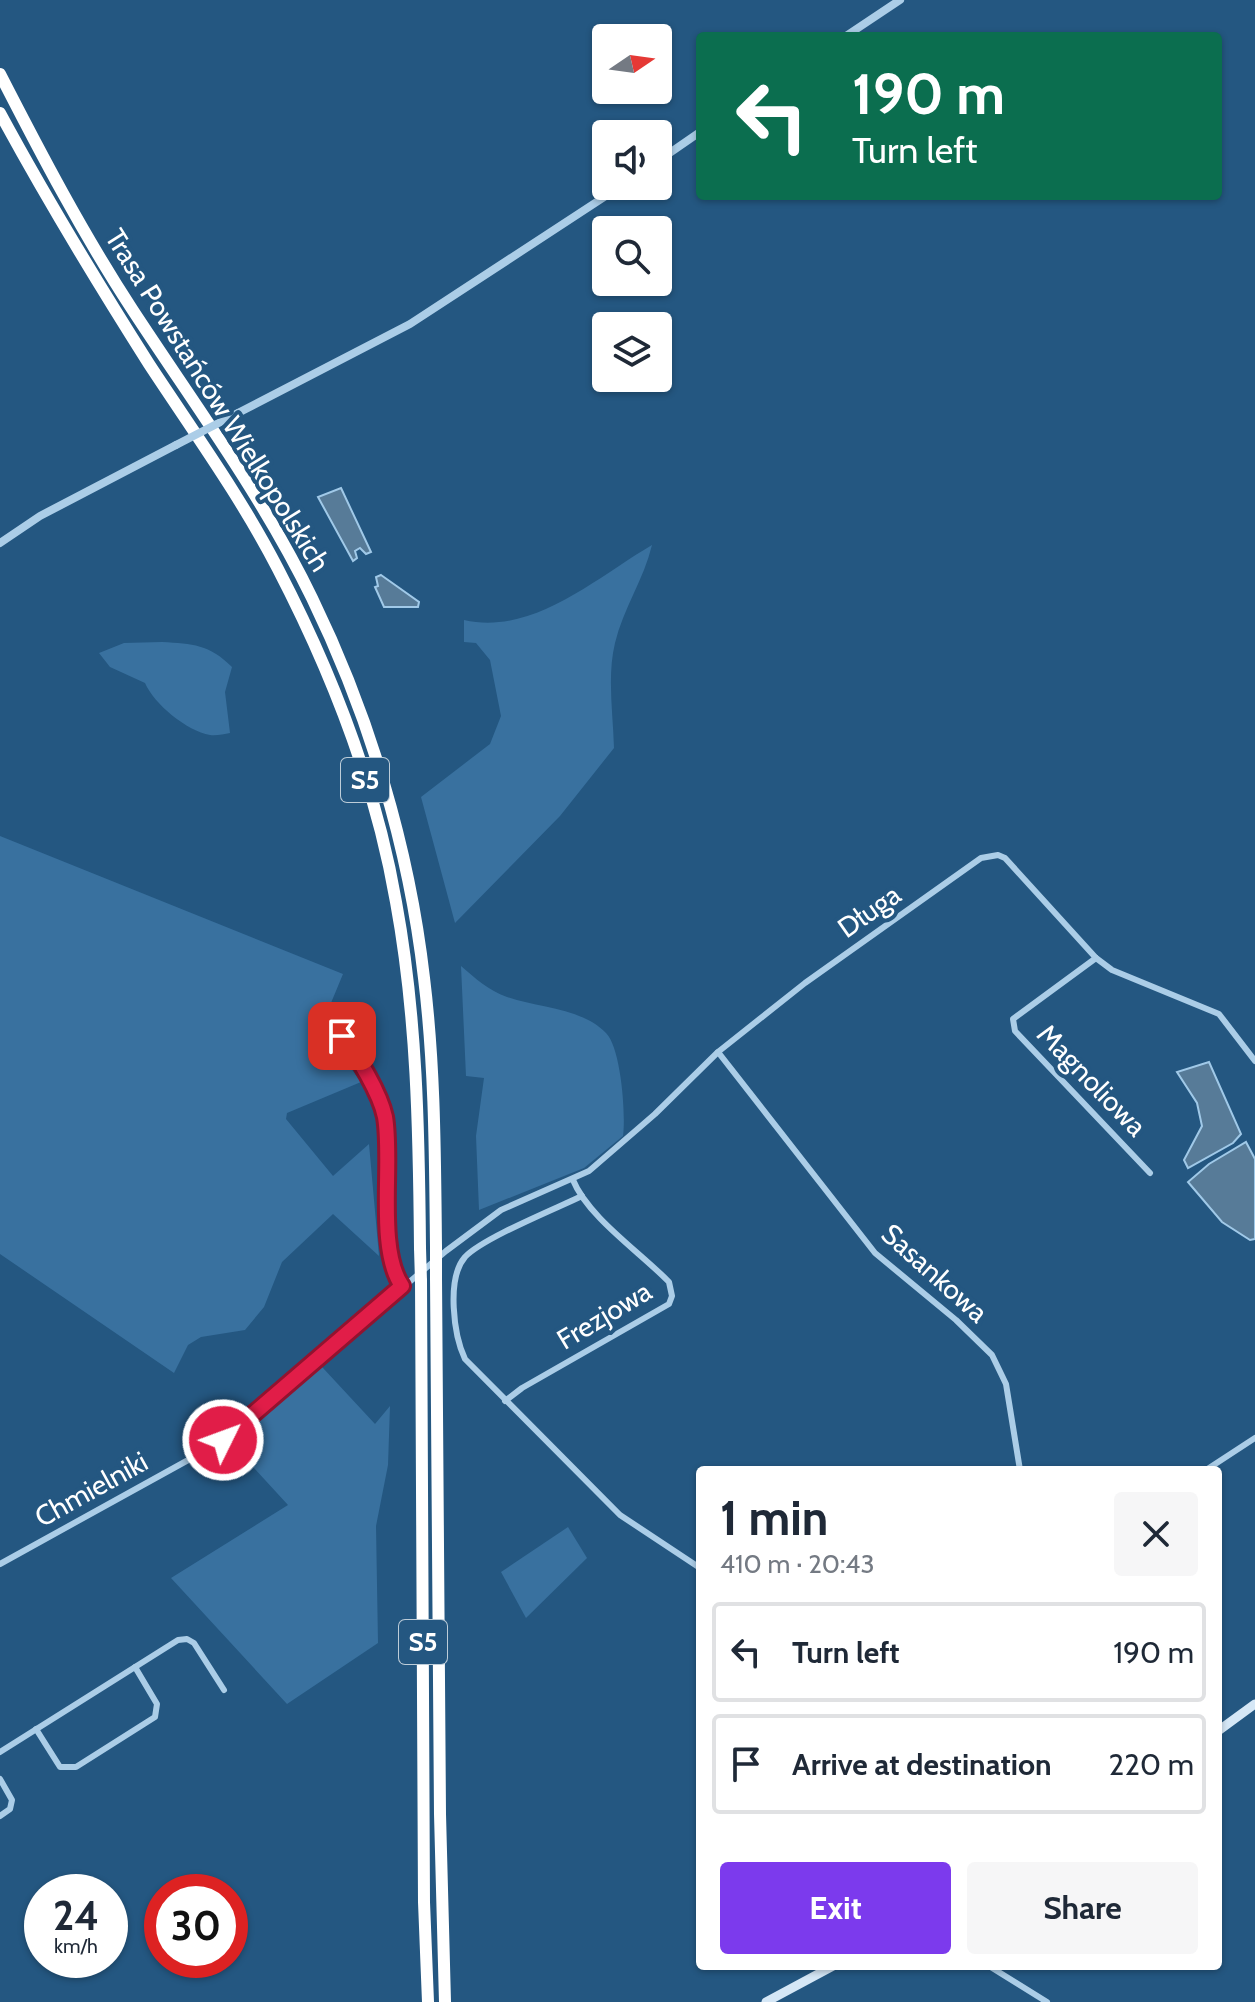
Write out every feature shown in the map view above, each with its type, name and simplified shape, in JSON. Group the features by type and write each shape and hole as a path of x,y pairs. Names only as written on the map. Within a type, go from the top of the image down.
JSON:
{"highway":[{"name":"Trasa Powstańców Wielkopolskich","path":"0,74 99,255 244,477 312,597 356,703 402,855 424,975 434,1087 440,1856 445,2002"},
{"name":"Trasa Powstańców Wielkopolskich","path":"0,113 100,286 277,566 332,684 373,807 398,914 415,1050 421,1281 424,1872 428,2002"}],"main road":[{"path":"1222,1728 1255,1704"},
{"path":"766,2002 826,1970"}],"street":[{"path":"852,32 900,0"},
{"path":"672,151 696,135"},
{"path":"0,543 40,516 437,307 600,200"},
{"name":"Długa","path":"501,1210 573,1180 610,1154 718,1052 805,983 972,862 989,855 998,855 1012,865 1096,958 1112,970 1219,1014 1255,1061"},
{"name":"Magnoliowa","path":"1096,958 1062,986 1019,1013 1013,1019 1015,1031 1150,1173"},
{"path":"329,1020 355,1052 383,1107 390,1248 395,1273 402,1286"},
{"name":"Sasankowa","path":"718,1052 875,1253 956,1320 992,1355 1006,1384 1019,1466"},
{"name":"Frezjowa","path":"505,1401 522,1388 669,1304 672,1296 669,1282 582,1196 573,1180"},
{"path":"582,1196 499,1236 465,1257 456,1279 455,1340 465,1359 505,1401 632,1524 696,1565"},
{"name":"Chmielniki","path":"0,1564 219,1443 402,1286 501,1210"},
{"path":"1212,1466 1255,1438"},
{"path":"0,1752 178,1640 187,1639 194,1643 224,1690"},
{"path":"36,1729 60,1767 76,1767 155,1717 157,1704 135,1667"},
{"path":"0,1779 12,1800 10,1809 0,1816"},
{"path":"995,1970 1047,2002"}],"shaded area":[{"path":"341,488 371,552 366,554 360,548 355,551 357,558 353,561 318,497"},
{"path":"652,545 623,618 613,656 614,748 560,816 455,923 421,797 490,744 501,716 490,660 476,643 464,642 464,620 490,623 515,620 539,612 587,587"},
{"path":"381,575 419,602 418,607 384,607 375,587 378,586 376,577"},
{"path":"162,642 200,647 216,654 232,667 225,692 230,733 210,735 191,728 163,708 145,683 110,667 99,653 124,643"},
{"path":"0,836 343,974 321,1027 361,1082 287,1113 286,1119 333,1176 369,1144 379,1256 333,1214 282,1262 264,1307 245,1330 201,1337 188,1345 174,1373 0,1254"},
{"path":"461,966 500,994 585,1018 606,1033 619,1067 623,1098 623,1136 584,1168 479,1210 476,1136 484,1078 466,1076"},
{"path":"1209,1062 1241,1134 1233,1143 1188,1168 1184,1160 1202,1126 1197,1103 1177,1072"},
{"path":"1246,1142 1255,1159 1255,1239 1250,1240 1222,1222 1188,1182 1209,1164"},
{"path":"310,1354 375,1424 390,1406 388,1465 376,1526 378,1643 287,1704 171,1578 288,1505 232,1444 218,1434"},
{"path":"568,1527 587,1558 526,1618 501,1572"}],"route":[{"path":"223,1440 402,1286 395,1273 390,1248 383,1107 355,1052 342,1036"}]}
